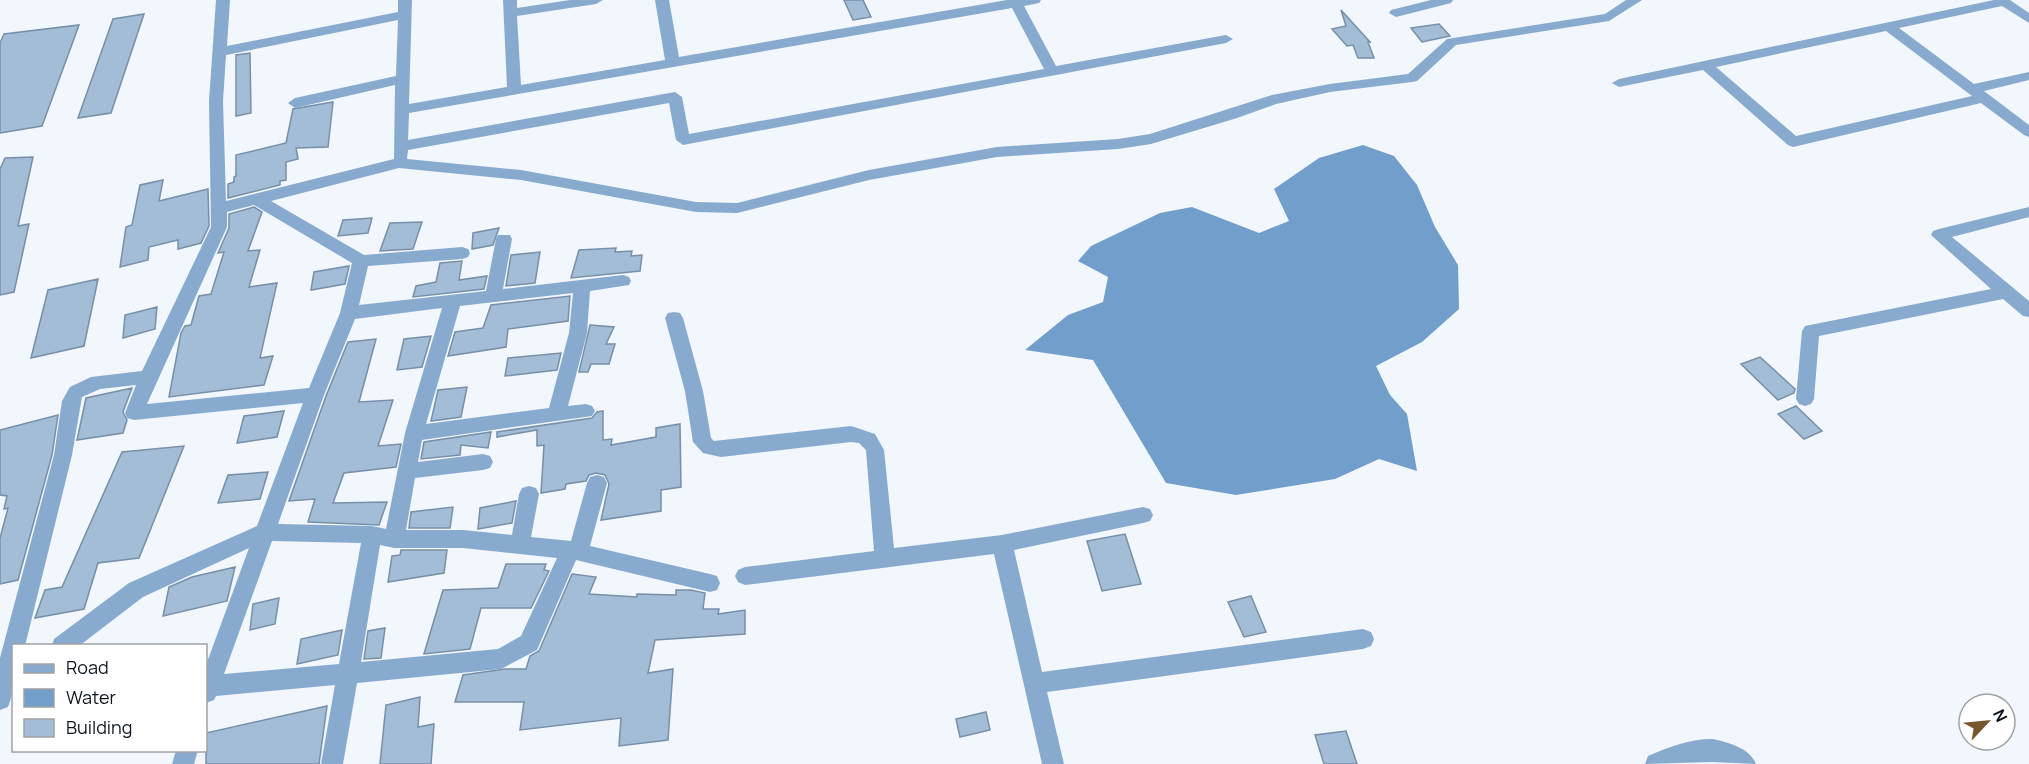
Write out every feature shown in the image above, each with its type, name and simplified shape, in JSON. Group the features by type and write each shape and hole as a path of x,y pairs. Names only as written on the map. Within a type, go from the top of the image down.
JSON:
{"street":[{"path":"223,0 216,101 219,227 148,377 134,413 315,395"},
{"path":"514,90 510,6 596,0"},
{"path":"662,0 674,63"},
{"path":"402,110 1015,1 1034,0"},
{"path":"1396,13 1446,0"},
{"path":"220,208 399,163 521,176 696,207 738,208 869,175 997,152 1118,144 1151,139 1232,115 1272,100 1330,88 1388,83 1412,78 1452,42 1609,17 1635,0"},
{"path":"2022,0 2029,5"},
{"path":"1015,1 1052,71"},
{"path":"1619,83 2003,1 2029,19"},
{"path":"220,52 405,8 402,146 399,163"},
{"path":"1888,27 2029,132"},
{"path":"402,146 675,97 683,140 1226,39"},
{"path":"1706,65 1793,142 1978,94 2029,76"},
{"path":"295,103 403,79"},
{"path":"256,199 361,261 462,253"},
{"path":"2029,212 1939,235 2029,311"},
{"path":"494,296 504,239"},
{"path":"361,261 349,313 315,395 264,532 214,648 207,689 501,658 529,643 574,551 597,483"},
{"path":"349,313 623,281"},
{"path":"556,415 578,333 582,285"},
{"path":"1805,399 1811,331 2006,292"},
{"path":"394,539 414,433 453,301"},
{"path":"674,318 694,391 702,442 710,448 721,449 851,434 863,435 872,441 875,450 885,559"},
{"path":"15,644 63,455 72,402 76,392 97,382 148,377"},
{"path":"414,433 586,411"},
{"path":"406,471 483,462"},
{"path":"520,545 529,494"},
{"path":"745,576 1002,544 1143,515"},
{"path":"63,644 136,590 264,532 372,535 394,539 463,539 574,551 710,584"},
{"path":"332,764 372,535"},
{"path":"1002,544 1053,764"},
{"path":"1035,683 1363,639"},
{"path":"5,691 12,656"},
{"path":"1656,764 1684,752 1708,749 1729,754 1745,764"}],"water":[{"path":"1363,145 1394,156 1417,185 1435,227 1458,265 1459,309 1422,342 1376,366 1390,395 1407,414 1417,471 1379,459 1335,479 1236,495 1166,483 1093,360 1025,350 1068,315 1103,302 1108,277 1078,261 1091,246 1160,213 1192,207 1259,233 1289,221 1274,189 1319,158"}],"building":[{"path":"844,0 863,0 871,17 853,20"},
{"path":"1341,10 1370,42 1368,42 1374,58 1358,58 1353,45 1347,46 1332,29 1346,26"},
{"path":"144,14 111,113 78,118 113,19"},
{"path":"1439,24 1450,36 1422,42 1411,28"},
{"path":"79,25 42,126 0,133 0,43 4,34"},
{"path":"250,53 251,113 236,116 236,55"},
{"path":"333,102 328,147 296,148 298,159 286,162 286,180 280,181 280,185 228,198 228,184 234,182 236,176 236,155 286,143 293,109"},
{"path":"33,157 18,226 29,224 14,292 0,295 0,169 5,158"},
{"path":"163,180 159,201 208,189 209,226 201,243 178,249 178,240 149,247 148,260 120,267 126,227 132,225 140,185"},
{"path":"254,207 262,212 248,251 260,250 249,287 277,283 260,358 273,356 264,385 169,397 181,333 185,326 191,325 199,296 211,294 224,252 218,253 229,228 229,214"},
{"path":"372,218 368,233 338,236 343,220"},
{"path":"422,222 413,249 380,251 390,223"},
{"path":"499,228 493,245 472,249 473,233"},
{"path":"616,248 615,252 632,251 631,256 642,255 640,271 571,278 579,250"},
{"path":"540,252 535,283 506,286 511,255"},
{"path":"462,261 459,280 487,276 484,289 413,297 416,286 436,282 440,263"},
{"path":"349,266 345,284 311,290 314,272"},
{"path":"98,279 84,346 31,358 48,290"},
{"path":"570,296 568,321 508,329 506,347 448,356 455,332 483,328 491,305"},
{"path":"157,307 155,329 123,338 125,315"},
{"path":"590,325 614,327 606,344 615,344 609,364 591,364 588,372 579,372"},
{"path":"431,336 422,367 397,370 404,339"},
{"path":"376,339 359,402 393,400 378,446 401,444 396,467 344,473 333,503 387,502 379,525 308,522 315,499 289,501 326,396 348,342"},
{"path":"561,353 557,370 505,376 508,358"},
{"path":"1760,357 1795,389 1794,393 1778,400 1741,364"},
{"path":"467,387 461,417 431,421 438,390"},
{"path":"132,388 123,412 127,420 123,433 77,440 86,398"},
{"path":"1796,406 1822,431 1804,439 1778,414"},
{"path":"284,411 277,437 237,443 244,416"},
{"path":"603,411 603,440 612,439 611,445 656,437 656,428 680,424 681,487 661,490 661,511 601,520 609,484 605,475 596,473 589,475 586,481 566,484 565,489 541,493 544,445 537,446 537,430 497,437 497,432 592,418 597,412"},
{"path":"58,415 52,455 18,580 0,584 0,538 8,508 4,509 7,496 0,495 0,430"},
{"path":"491,432 488,448 461,445 460,455 421,459 424,442"},
{"path":"184,446 139,558 98,563 84,609 35,618 45,590 62,587 122,452"},
{"path":"268,472 260,499 218,503 228,475"},
{"path":"516,501 512,523 478,529 480,508"},
{"path":"453,507 450,528 409,528 411,512"},
{"path":"1125,534 1141,584 1102,591 1087,541"},
{"path":"401,550 447,550 444,573 388,582 392,556 400,555"},
{"path":"506,564 546,564 544,570 549,571 531,608 481,608 470,649 424,654 443,590 498,588"},
{"path":"235,567 227,601 163,616 169,587 192,577"},
{"path":"572,574 596,577 589,594 637,597 637,594 676,595 676,590 691,590 705,593 703,609 719,609 718,614 745,610 745,634 655,640 648,673 673,669 668,740 619,746 621,718 520,730 524,702 455,702 463,675 505,669 526,669 530,656 539,651"},
{"path":"1251,596 1266,632 1244,637 1228,602"},
{"path":"279,598 275,624 250,630 253,604"},
{"path":"385,628 381,658 364,659 368,631"},
{"path":"342,630 338,655 297,664 301,639"},
{"path":"420,697 418,727 434,724 431,764 380,764 386,705"},
{"path":"327,706 319,764 206,764 207,733"},
{"path":"986,712 990,730 960,737 956,719"},
{"path":"1346,731 1357,764 1324,764 1315,735"}]}
